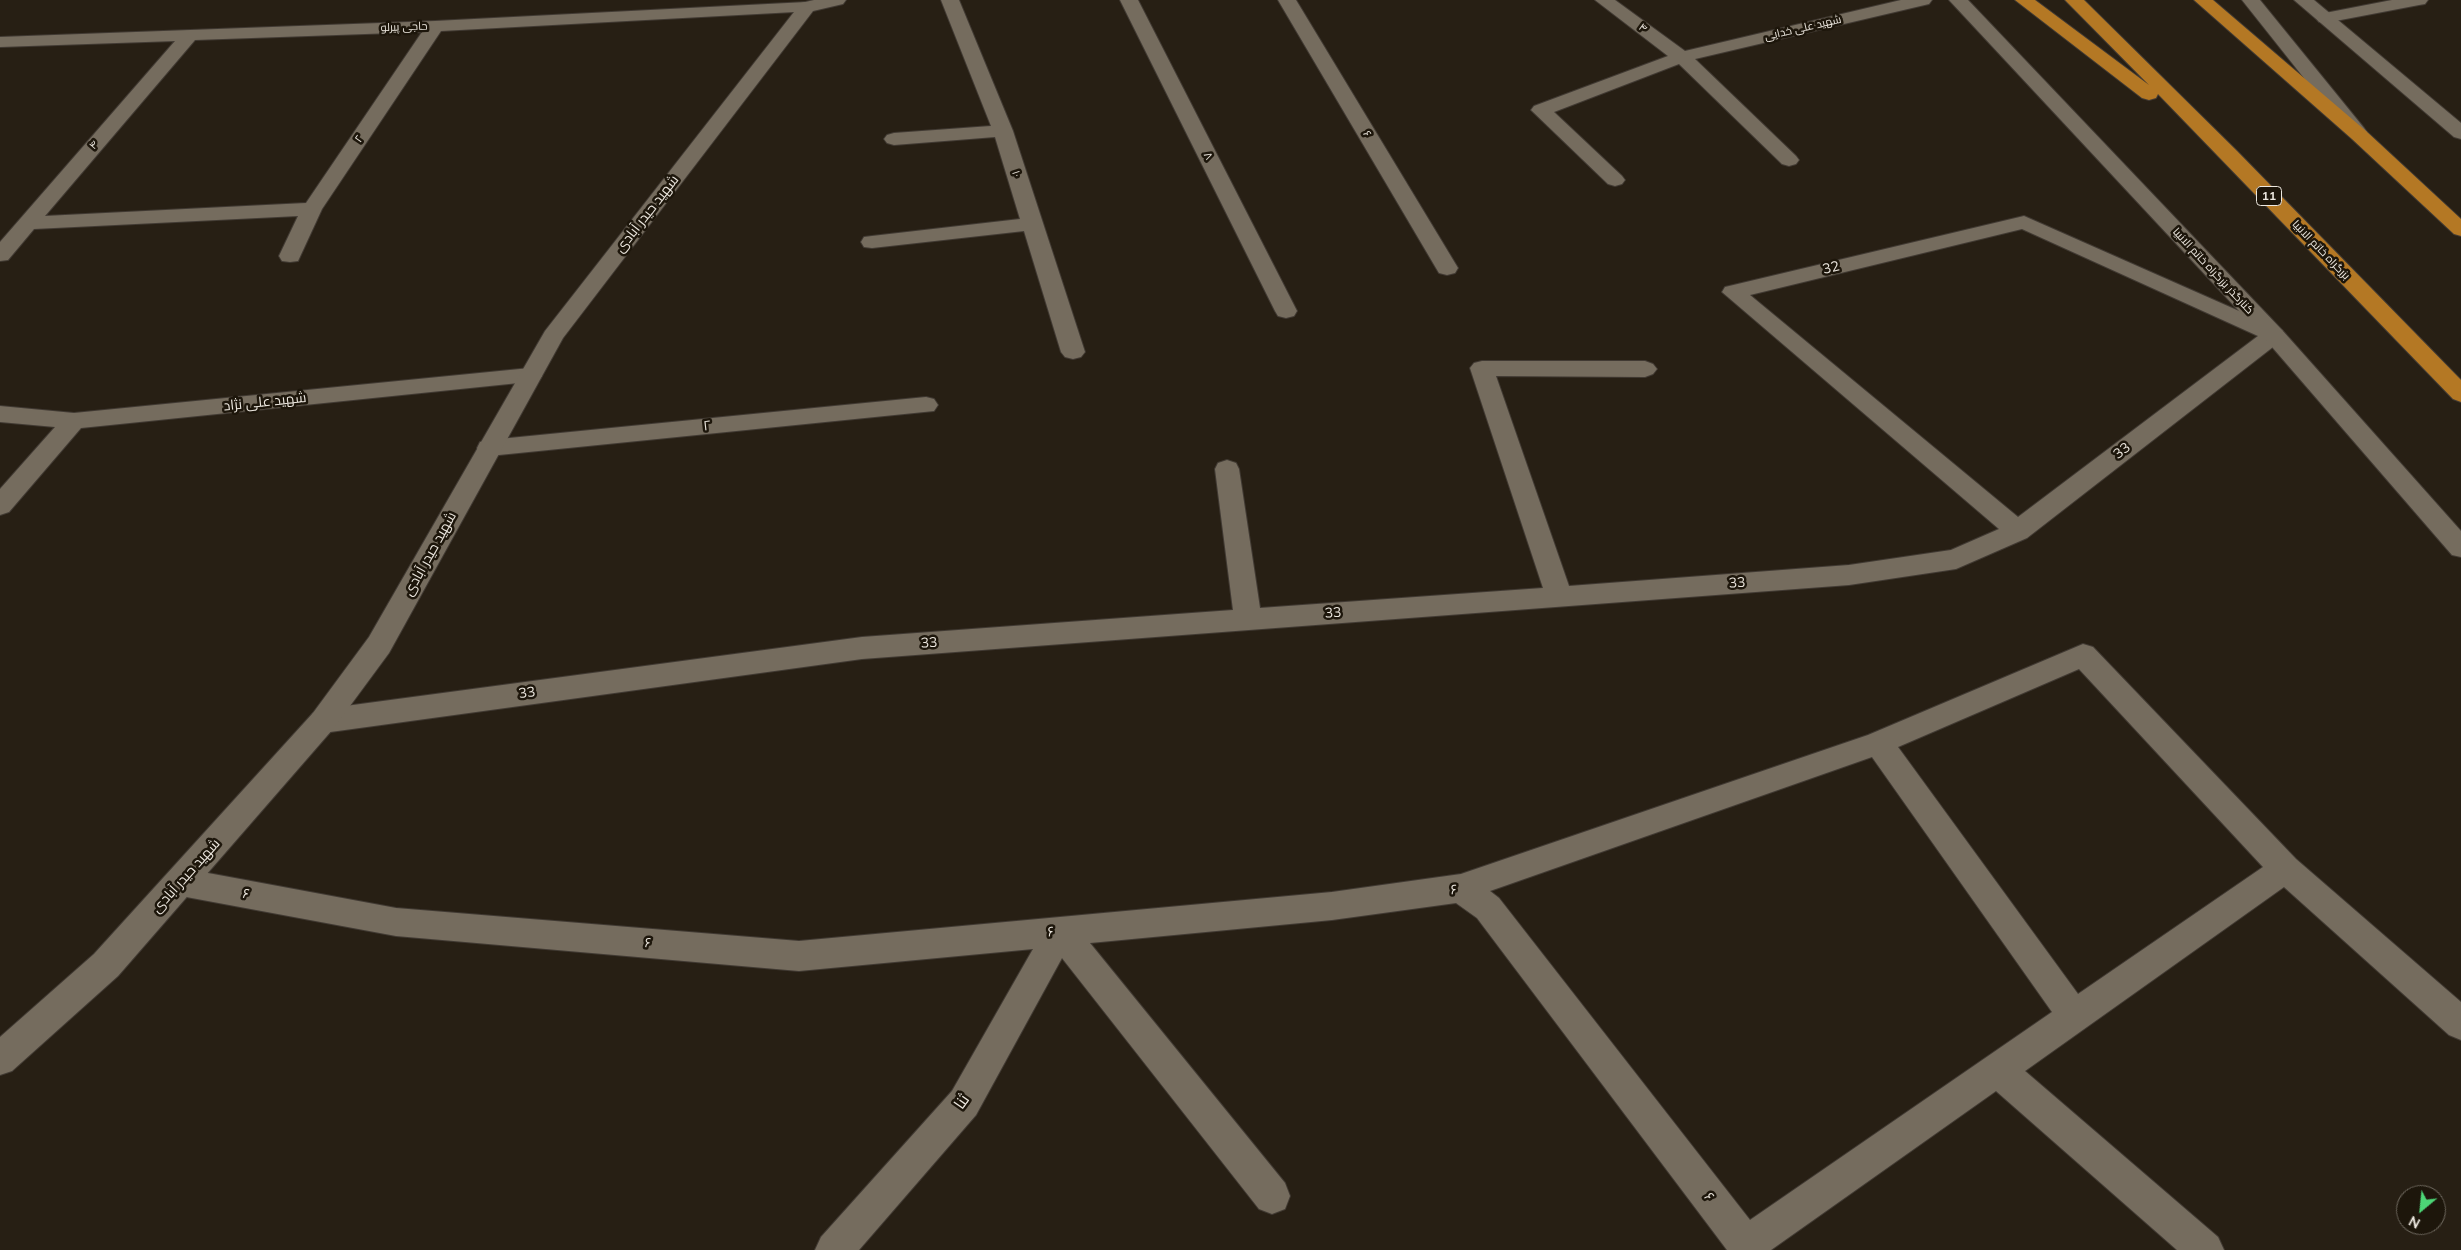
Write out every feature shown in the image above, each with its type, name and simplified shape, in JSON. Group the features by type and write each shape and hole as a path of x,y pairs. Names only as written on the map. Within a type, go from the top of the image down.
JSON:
{"highway":[{"path":"2024,0 2230,155"},
{"name":"بزرگراه خاتم الانبیا","path":"2074,0 2230,155 2461,394"},
{"path":"2203,0 2359,135 2461,230"}],"street":[{"name":"حاجی پیرلو","path":"0,42 435,26 807,7 837,0"},
{"name":"۱۰","path":"950,0 1003,131 1073,352"},
{"name":"۸","path":"1129,0 1286,311"},
{"name":"۶","path":"1288,0 1447,268"},
{"name":"۴","path":"1604,0 1682,57 1788,160"},
{"name":"شهید علی خدایی","path":"1615,180 1541,110 1682,57 1923,0"},
{"name":"کنارگذر بزرگراه خاتم الانبیا","path":"1958,0 2274,335 2461,548"},
{"path":"2251,0 2359,135"},
{"path":"2302,0 2461,133"},
{"path":"2325,18 2419,0"},
{"name":"شهید حیدر آبادی","path":"0,1059 106,965 323,721 379,644 553,336 807,7"},
{"name":"۲","path":"290,256 312,209 435,26"},
{"name":"۴","path":"0,255 188,36"},
{"path":"894,139 1003,131"},
{"path":"27,223 312,209"},
{"name":"32","path":"2018,531 1733,292 2024,222 2274,335"},
{"path":"872,242 1032,224"},
{"name":"33","path":"323,721 862,648 1858,573 1956,559 2018,531 2274,335"},
{"path":"1560,596 1482,368 1645,369"},
{"name":"شهید علی نژاد","path":"0,414 74,421 530,376"},
{"name":"۲","path":"489,448 926,405"},
{"path":"0,506 74,421"},
{"path":"1227,469 1248,619"},
{"path":"1461,888 1878,743 2083,655 2285,869 2461,1024"},
{"path":"1878,743 2074,1016"},
{"path":"1748,1248 2074,1016 2285,869"},
{"name":"۶","path":"181,882 396,922 799,956 1332,906 1461,888 1488,908 1748,1248"},
{"path":"1060,931 1272,1196"},
{"name":"ثنا","path":"834,1250 964,1103 1060,931"},
{"path":"1998,1070 2205,1250"}]}
